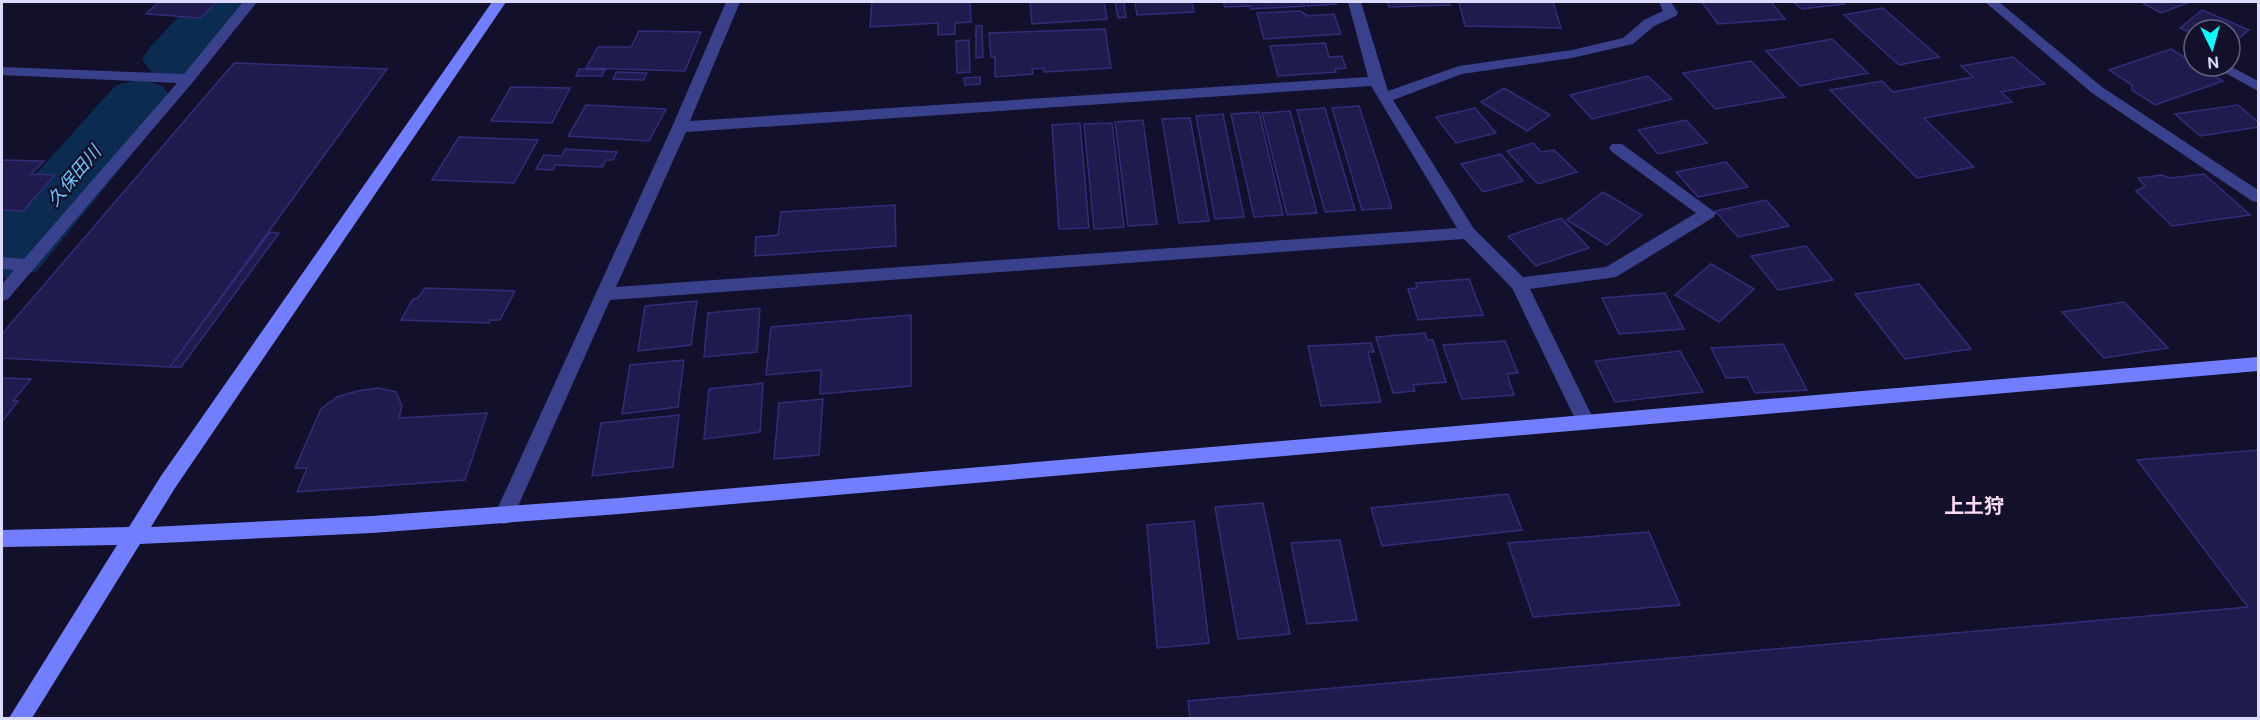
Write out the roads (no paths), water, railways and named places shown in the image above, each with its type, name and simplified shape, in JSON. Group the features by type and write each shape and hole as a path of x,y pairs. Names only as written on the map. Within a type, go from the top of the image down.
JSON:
{"street":[{"path":"2,295 188,79 250,2"},
{"path":"20,718 131,537 499,2"},
{"path":"504,516 680,127 733,2"},
{"path":"1354,2 1376,81 1384,98 1468,233 1520,284 1584,420"},
{"path":"1384,98 1459,70 1572,54 1628,41 1649,23 1671,13 1665,2"},
{"path":"1991,2 2097,90 2259,197"},
{"path":"2,71 188,79"},
{"path":"2242,78 2259,87"},
{"path":"680,127 1376,81"},
{"path":"1520,284 1610,273 1708,213 1617,148"},
{"path":"605,294 1468,233"},
{"path":"2,263 27,265"},
{"path":"2,538 131,537 504,516 1584,420 2259,364"}],"waterway":[{"name":"久保田川","path":"175,59 226,2"},
{"name":"久保田川","path":"10,252 139,101"}],"district":[{"name":"上土狩","path":"1974,506"}]}
